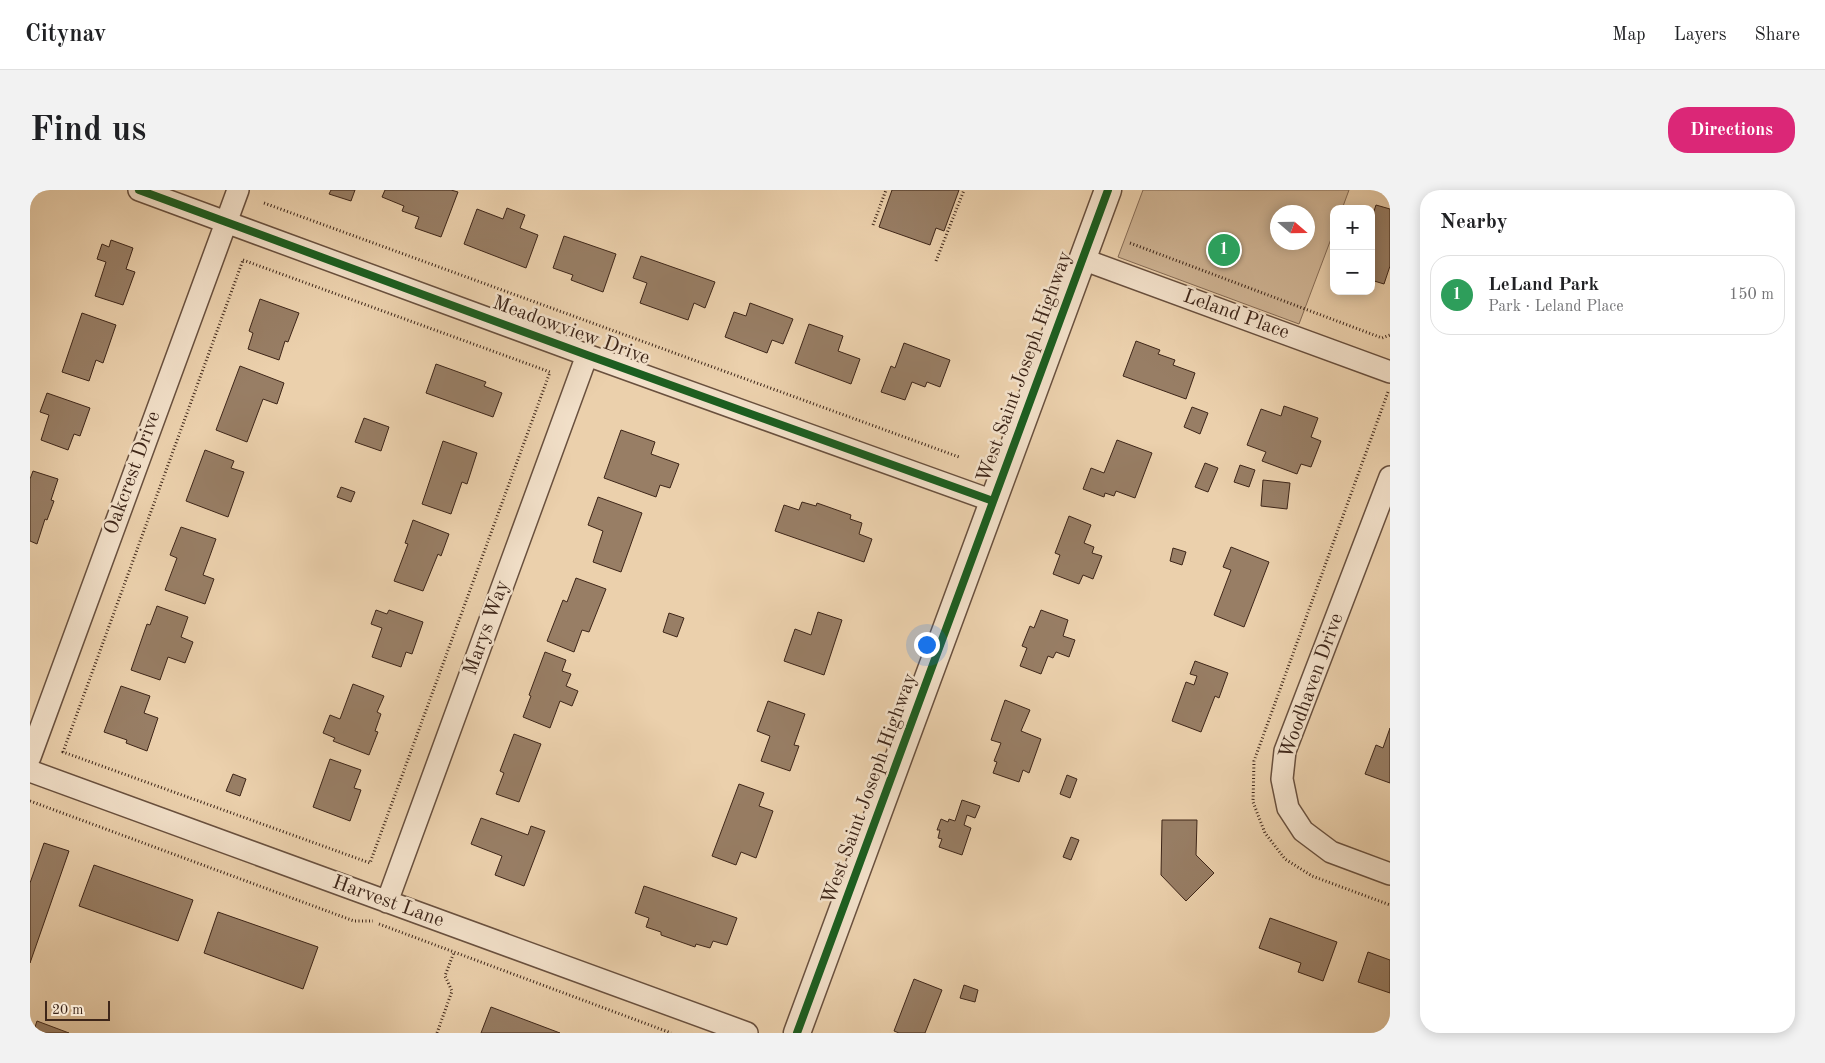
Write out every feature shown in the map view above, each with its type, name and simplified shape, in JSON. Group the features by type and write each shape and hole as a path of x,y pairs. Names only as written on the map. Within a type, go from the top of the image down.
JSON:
{"street":[{"name":"Meadowview Drive","path":"139,190 587,355 993,501"},
{"name":"Oakcrest Drive","path":"30,757 238,190"},
{"name":"West Saint Joseph Highway","path":"797,1033 1108,190"},
{"name":"Leland Place","path":"1082,259 1390,372"},
{"name":"Marys Way","path":"387,902 587,355"},
{"name":"Woodhaven Drive","path":"1390,477 1285,751 1282,779 1288,808 1303,831 1331,852 1390,874"},
{"name":"Harvest Lane","path":"30,771 747,1033"}],"path":[{"path":"873,225 886,190"},
{"path":"936,261 964,190"},
{"path":"264,203 959,458"},
{"path":"1130,243 1382,338 1390,335"},
{"path":"243,260 550,372 370,863 63,752 243,260"},
{"path":"30,801 354,921 369,920 671,1033"},
{"path":"437,1033 452,991 446,976 454,952"}],"shaded area":[{"path":"1143,190 1349,190 1343,205 1330,205 1330,242 1299,324 1118,257"}],"building":[{"path":"331,190 355,190 351,201 329,194"},
{"path":"385,190 451,190 458,192 441,237 415,228 419,217 402,211 404,206 382,197"},
{"path":"892,190 959,190 944,231 936,228 930,245 879,227"},
{"path":"1376,205 1390,209 1390,266 1384,284 1375,281"},
{"path":"507,208 525,215 520,228 538,235 526,268 464,244 477,209 503,219"},
{"path":"564,236 616,254 603,292 571,280 573,275 553,268"},
{"path":"111,240 133,248 126,269 135,272 123,305 95,296 106,262 97,259 102,244 109,247"},
{"path":"641,256 715,282 705,308 694,303 688,320 640,303 647,283 633,278"},
{"path":"260,299 299,313 288,342 285,341 279,360 248,349 253,333 249,331"},
{"path":"750,303 793,319 783,344 772,340 767,353 725,337 734,312 746,316"},
{"path":"82,313 116,325 103,363 96,360 89,381 62,372"},
{"path":"809,324 843,336 838,351 860,359 851,384 795,363"},
{"path":"1136,341 1160,350 1158,354 1175,360 1173,365 1195,373 1186,399 1123,376"},
{"path":"904,343 950,360 940,387 927,382 925,387 912,382 905,400 881,392 891,366 895,368"},
{"path":"436,364 486,382 484,386 502,393 493,417 426,393"},
{"path":"240,366 284,383 277,404 263,399 247,442 216,430"},
{"path":"47,393 90,408 80,436 74,434 68,450 41,440 49,415 40,412"},
{"path":"1284,406 1318,418 1311,437 1321,441 1311,467 1301,464 1297,474 1262,461 1266,452 1247,445 1261,409 1281,416"},
{"path":"1192,407 1208,413 1200,434 1184,427"},
{"path":"364,418 389,427 381,451 355,442"},
{"path":"621,430 655,442 651,454 679,464 670,488 660,485 656,497 604,478"},
{"path":"1117,440 1152,453 1135,498 1116,491 1114,496 1105,493 1104,497 1083,489 1091,468 1104,473"},
{"path":"443,441 477,453 467,484 462,482 451,514 422,504"},
{"path":"205,450 234,461 231,468 244,472 228,517 186,501"},
{"path":"1205,463 1218,468 1208,492 1195,487"},
{"path":"1240,465 1255,470 1249,487 1234,482"},
{"path":"33,471 58,479 51,500 54,501 47,520 45,519 37,544 30,541 30,479"},
{"path":"1263,480 1290,483 1287,509 1261,506"},
{"path":"341,487 355,492 351,502 337,497"},
{"path":"598,497 642,513 621,572 593,562 603,531 588,525"},
{"path":"802,502 816,506 817,503 851,515 850,519 862,523 859,534 872,539 864,562 775,531 784,505 799,510"},
{"path":"1069,516 1091,525 1084,543 1094,547 1092,553 1102,556 1093,579 1083,575 1079,584 1053,574 1060,555 1055,553"},
{"path":"413,520 449,534 441,556 438,554 423,591 394,581 408,544 405,543"},
{"path":"181,527 216,539 203,575 214,579 205,604 165,590 177,558 170,555"},
{"path":"1231,547 1269,562 1244,627 1214,615 1231,570 1223,567"},
{"path":"1173,548 1186,552 1182,565 1170,561"},
{"path":"576,578 606,589 589,632 582,630 574,652 547,641 563,600 567,602"},
{"path":"157,606 188,617 181,637 193,642 185,663 168,657 160,680 131,670 147,624 150,625"},
{"path":"376,610 387,614 389,610 423,622 412,654 406,652 401,667 372,657 382,628 371,624"},
{"path":"1041,610 1068,620 1063,636 1075,640 1069,657 1056,652 1053,658 1048,656 1041,674 1020,666 1027,648 1022,646 1030,626 1034,628"},
{"path":"818,612 842,620 824,675 784,661 795,629 811,635"},
{"path":"669,613 684,618 677,637 663,632"},
{"path":"545,652 566,660 562,671 571,674 566,686 578,691 572,706 560,701 550,728 523,717"},
{"path":"1195,661 1228,673 1219,698 1215,696 1201,732 1172,721 1186,682 1194,685 1197,676 1190,674"},
{"path":"353,684 384,696 377,712 381,714 375,731 378,732 369,755 333,741 335,738 323,733 330,715 340,719"},
{"path":"121,686 150,696 144,713 158,718 147,751 126,743 127,740 104,732"},
{"path":"1005,700 1030,710 1021,731 1041,739 1029,773 1023,770 1019,782 993,773 997,762 994,761 1001,743 991,740"},
{"path":"768,701 805,714 794,745 799,746 790,771 761,761 770,736 757,731"},
{"path":"1390,728 1390,783 1365,774 1376,745 1383,748"},
{"path":"514,734 541,744 519,802 496,794 504,773 500,771"},
{"path":"330,759 361,770 354,788 361,790 350,821 313,807"},
{"path":"233,774 246,779 240,796 226,791"},
{"path":"1067,775 1077,779 1070,798 1060,794"},
{"path":"739,784 764,793 759,806 773,811 756,858 741,852 736,865 712,856"},
{"path":"962,800 980,806 975,818 967,815 964,825 971,828 962,855 939,847 942,839 938,838 940,830 937,830 941,819 948,822 949,819 955,821"},
{"path":"481,818 528,835 531,826 545,831 524,886 495,875 502,856 471,844"},
{"path":"1162,820 1197,820 1196,855 1214,873 1186,901 1161,875"},
{"path":"1071,837 1079,840 1071,860 1063,857"},
{"path":"44,843 69,851 30,963 30,883"},
{"path":"94,865 193,900 178,941 79,906"},
{"path":"644,886 737,918 727,945 713,941 710,948 696,944 695,947 661,935 661,932 646,927 649,918 635,913"},
{"path":"218,912 318,947 303,989 204,953"},
{"path":"1270,918 1337,942 1323,981 1298,972 1301,963 1259,948"},
{"path":"1368,952 1390,960 1390,993 1358,982"},
{"path":"914,979 942,990 925,1033 899,1033 894,1031"},
{"path":"964,985 978,990 975,1002 960,998"},
{"path":"491,1007 560,1033 481,1033"},
{"path":"37,1021 69,1033 33,1033"}],"cycle path":[{"path":"139,190 587,355 993,501"},
{"path":"797,1033 1108,190"}],"place":[{"name":"LeLand Park","path":"1224,250"}]}
